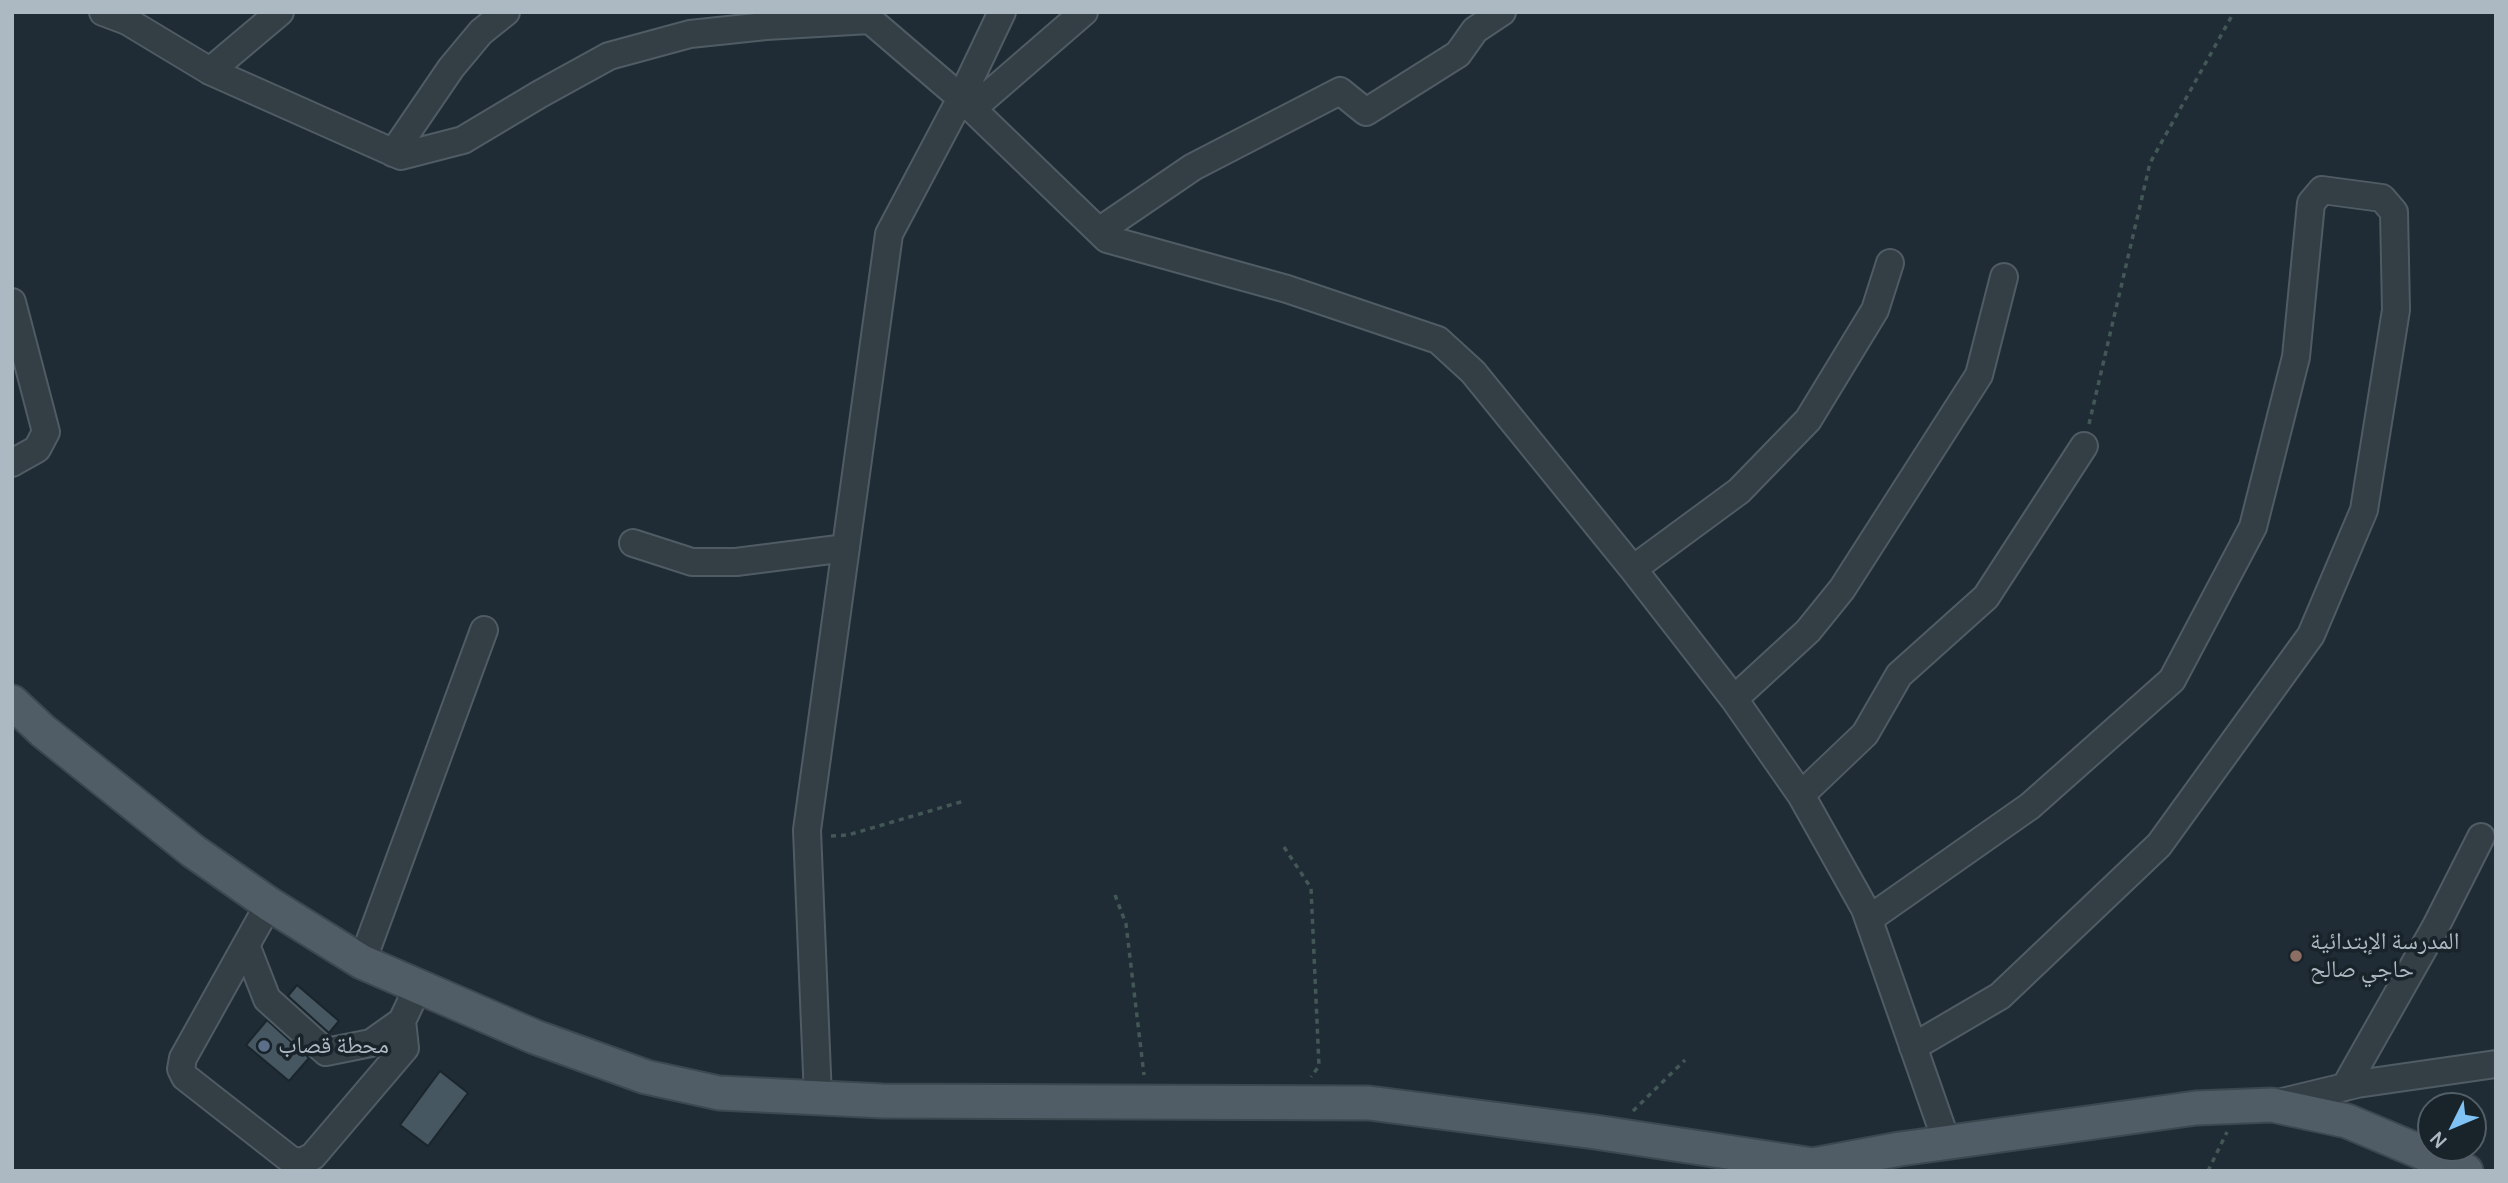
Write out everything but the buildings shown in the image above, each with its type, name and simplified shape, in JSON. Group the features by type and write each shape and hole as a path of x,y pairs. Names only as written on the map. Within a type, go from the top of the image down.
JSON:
{"main road":[{"path":"12,702 43,731 193,851 269,904 362,962 535,1037 646,1077 719,1093 883,1101 1369,1103 1609,1134 1812,1169 1947,1143 2196,1108 2256,1106 2347,1121 2466,1171"}],"street":[{"path":"103,12 127,21 210,71 401,156 463,140 610,56 690,34 866,16 967,103 1107,239 1287,289 1438,340 1473,372 1633,569 1734,699 1801,796 1869,919 1947,1143"},
{"path":"210,71 280,12"},
{"path":"393,153 451,68 481,32 506,12"},
{"path":"818,1098 808,837 889,234 967,103 1002,12"},
{"path":"967,103 1084,12"},
{"path":"1099,231 1193,167 1340,91 1366,111 1458,54 1475,30 1502,12"},
{"path":"1869,919 2030,806 2172,680 2253,527 2296,357 2311,203 2322,190 2382,198 2394,212 2396,310 2364,510 2311,635 2159,845 2000,996 1913,1047"},
{"path":"1633,569 1739,491 1808,419 1875,310 1890,263"},
{"path":"1734,699 1808,631 1842,589 1979,375 2004,277"},
{"path":"12,302 46,432 37,449 12,463"},
{"path":"1801,796 1865,734 1899,675 1986,597 2084,446"},
{"path":"634,543 692,562 736,562 846,548"},
{"path":"362,962 484,630"},
{"path":"2345,1087 2435,928 2481,836"},
{"path":"269,904 183,1058 181,1069 185,1077 291,1160 302,1162 313,1156 405,1048 402,1021"},
{"path":"246,945 267,999 326,1052 371,1043 402,1021 418,986"},
{"path":"2256,1106 2345,1087 2496,1064"}],"path":[{"path":"2084,446 2150,163 2234,12"},
{"path":"808,837 848,835 964,801"},
{"path":"1284,847 1311,888 1319,1066 1295,1103"},
{"path":"1115,895 1126,924 1148,1102"},
{"path":"1609,1134 1685,1060"},
{"path":"2208,1171 2256,1106"}],"place":[{"name":"المدرسة الإبتدائية حاجي صالح","path":"2296,956"},
{"name":"محطة قصاب","path":"264,1046"}]}
